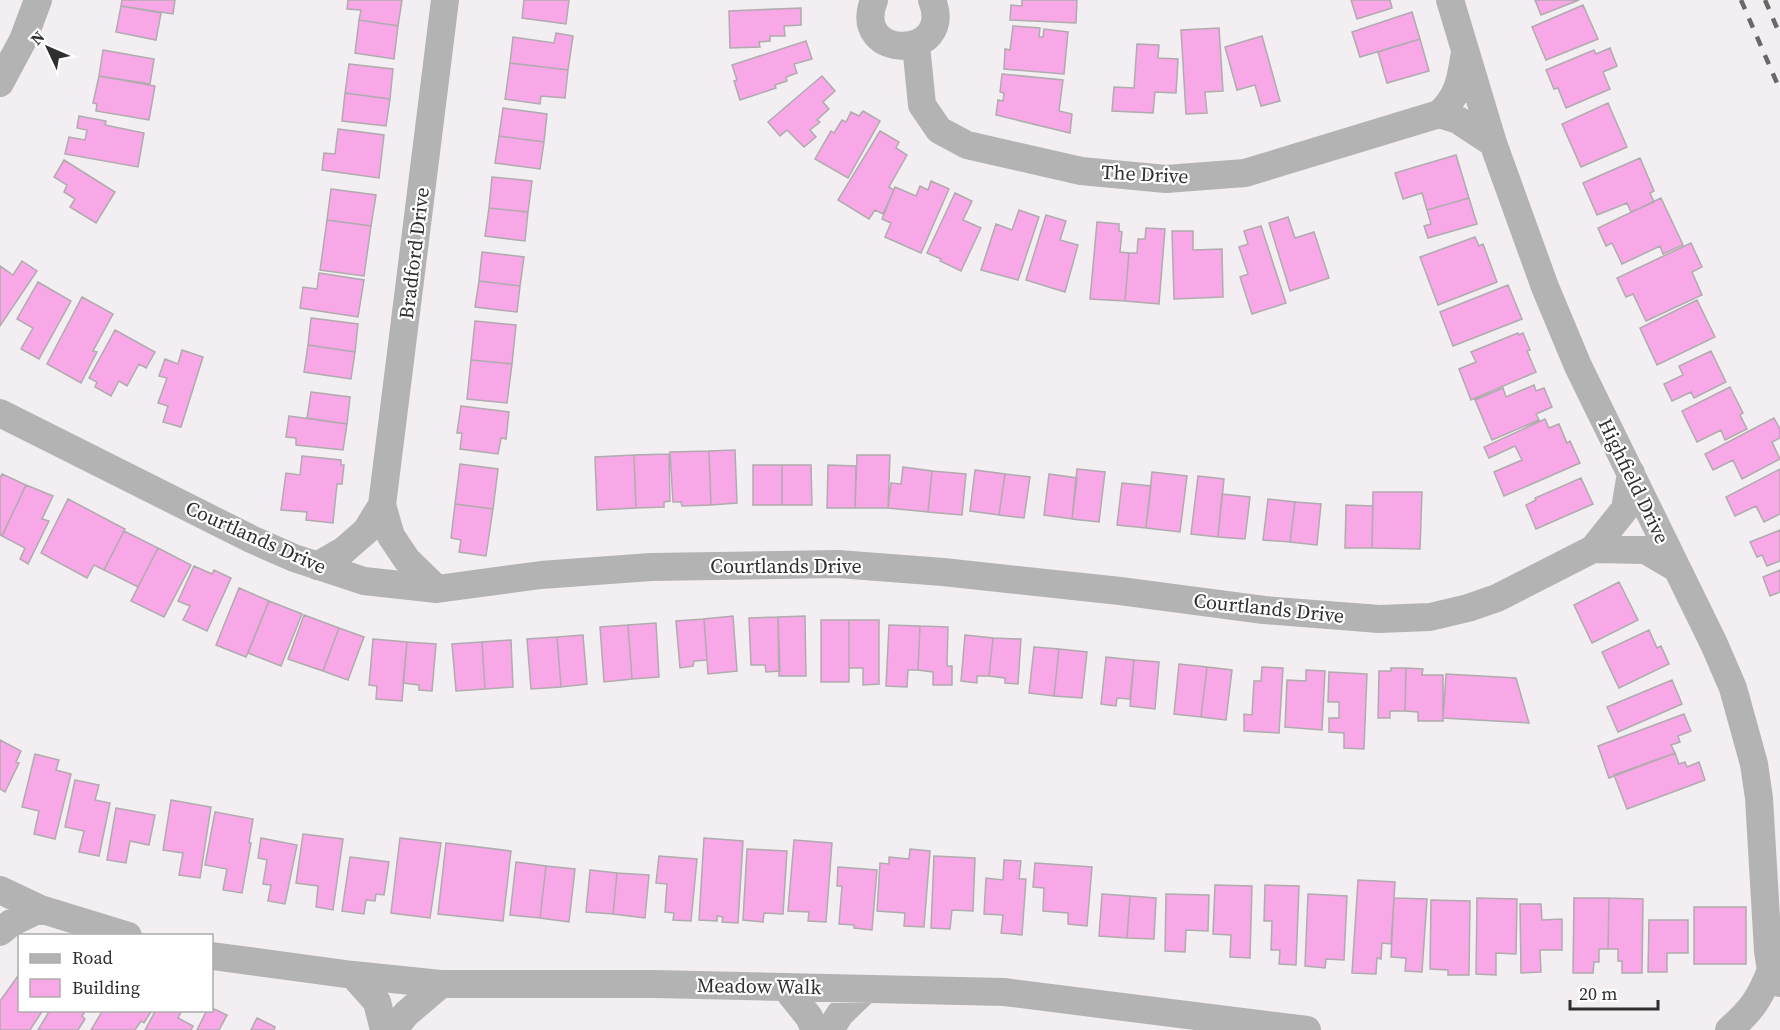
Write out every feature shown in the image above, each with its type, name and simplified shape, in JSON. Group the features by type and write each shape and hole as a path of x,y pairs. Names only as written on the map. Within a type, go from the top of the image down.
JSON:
{"street":[{"path":"0,83 23,40 38,0"},
{"name":"Bradford Drive","path":"437,589 407,560 391,536 382,505 445,0"},
{"path":"874,0 871,12 876,33 884,41 894,46 905,47 916,45 931,31 935,12 932,0"},
{"name":"Highfield Drive","path":"1450,0 1493,143 1549,297 1578,366 1714,644 1733,688 1754,764 1759,798 1768,951 1775,977 1764,988 1748,1014 1729,1030"},
{"name":"The Drive","path":"916,45 922,105 939,130 967,145 1081,171 1166,179 1245,173 1439,114"},
{"path":"1439,114 1452,103 1461,77 1465,50"},
{"path":"1439,114 1458,120 1493,143"},
{"name":"Courtlands Drive","path":"0,412 250,539 364,582 437,589 541,575 651,567 838,564 1002,579 1264,610 1379,619 1430,617 1497,598 1593,549 1625,509 1631,473"},
{"name":"Bradford Drive","path":"317,566 343,551 366,531 382,505"},
{"name":"Courtlands Drive","path":"1593,549 1645,550 1676,568"},
{"path":"0,890 40,909 121,934"},
{"path":"0,932 11,923 40,909"},
{"name":"Meadow Walk","path":"213,956 441,984 643,984 1004,992 1307,1030"},
{"path":"353,975 377,1002 384,1030"},
{"path":"393,1030 406,1014 441,984"},
{"path":"785,987 809,1017 815,1030"},
{"path":"830,1030 840,1014 866,989"}],"building":[{"path":"122,0 175,0 173,14 121,6"},
{"path":"348,0 402,0 398,26 359,20 361,10 347,9"},
{"path":"524,0 569,0 566,24 522,18"},
{"path":"1022,0 1077,0 1076,23 1010,20 1011,5 1022,6"},
{"path":"1351,0 1390,0 1392,8 1357,19"},
{"path":"1535,0 1579,0 1541,15"},
{"path":"1583,5 1598,39 1546,60 1532,27"},
{"path":"121,6 161,13 156,40 116,32"},
{"path":"801,8 801,25 784,26 785,36 770,36 770,41 759,42 760,47 730,48 729,11"},
{"path":"1412,12 1420,39 1360,57 1352,32"},
{"path":"359,20 398,26 394,59 355,53"},
{"path":"1013,26 1040,28 1039,37 1043,37 1044,29 1068,32 1064,74 1004,69 1005,49 1010,50"},
{"path":"1219,28 1223,91 1205,92 1207,113 1186,114 1181,30"},
{"path":"556,33 573,36 568,70 510,63 513,37 554,43"},
{"path":"1262,36 1280,101 1261,106 1255,85 1237,90 1225,47"},
{"path":"1420,39 1429,71 1387,83 1378,52"},
{"path":"806,41 812,59 794,64 797,73 786,77 787,81 775,85 776,88 740,100 732,65"},
{"path":"1137,44 1159,45 1158,58 1178,59 1176,93 1155,92 1153,113 1112,111 1114,87 1134,88"},
{"path":"1610,48 1617,66 1603,72 1610,89 1566,108 1558,88 1554,89 1546,70 1594,50 1596,54"},
{"path":"103,50 154,59 150,84 99,76"},
{"path":"510,63 568,70 565,98 541,96 540,104 505,99"},
{"path":"349,64 393,69 390,99 345,93"},
{"path":"1002,74 1063,80 1059,111 1072,114 1070,133 996,115 998,100 1003,101 1004,93 1000,92"},
{"path":"99,76 155,86 149,120 96,111 97,104 93,103"},
{"path":"822,76 835,91 823,102 829,109 817,120 820,122 810,130 816,137 804,147 787,130 780,136 768,122"},
{"path":"345,93 390,99 386,126 342,121"},
{"path":"1608,103 1627,147 1581,167 1562,124"},
{"path":"503,108 547,114 544,142 499,136"},
{"path":"863,111 880,121 848,178 815,159 831,131 834,133 842,120 846,122 851,112 859,116"},
{"path":"79,116 106,121 105,125 144,133 138,167 65,154 69,137 85,140 87,130 77,128"},
{"path":"338,129 384,135 379,178 322,170 324,153 335,154"},
{"path":"880,131 899,142 896,148 907,155 889,187 894,190 883,214 875,210 869,219 838,200"},
{"path":"499,136 544,142 540,169 495,163"},
{"path":"1456,155 1469,198 1427,210 1422,193 1403,199 1395,173"},
{"path":"1640,158 1654,191 1650,193 1654,202 1631,212 1627,203 1597,215 1583,183"},
{"path":"64,160 115,192 96,223 70,207 75,199 64,192 67,185 54,177"},
{"path":"492,177 532,181 528,212 489,208"},
{"path":"931,181 949,189 921,253 885,237 891,223 882,219 895,187 916,196 920,186 928,190"},
{"path":"331,189 376,195 371,226 327,220"},
{"path":"955,193 972,201 963,220 981,228 961,271 927,253"},
{"path":"1469,198 1477,224 1428,238 1424,226 1431,224 1427,210"},
{"path":"1661,198 1683,245 1663,254 1660,246 1622,264 1612,243 1606,246 1598,228"},
{"path":"489,208 528,212 525,241 485,236"},
{"path":"1019,210 1039,217 1018,280 981,270 996,224 1012,230"},
{"path":"1046,215 1066,221 1060,240 1078,245 1065,292 1026,280"},
{"path":"1288,217 1295,238 1314,232 1329,278 1290,291 1269,223"},
{"path":"327,220 371,226 364,276 320,270"},
{"path":"1097,222 1119,224 1119,231 1122,232 1120,252 1129,253 1125,301 1090,299"},
{"path":"1261,226 1286,303 1252,314 1240,277 1248,274 1239,247 1248,244 1244,231"},
{"path":"1146,228 1165,229 1159,304 1125,301 1129,253 1137,253 1138,239 1145,239"},
{"path":"1172,231 1193,231 1193,250 1222,249 1223,297 1174,299"},
{"path":"1475,237 1479,246 1483,244 1497,282 1438,305 1420,257"},
{"path":"1691,243 1702,267 1692,272 1702,295 1646,321 1633,294 1626,297 1617,278"},
{"path":"482,252 524,257 520,286 479,281"},
{"path":"22,261 37,271 0,326 0,266 13,275"},
{"path":"319,273 364,280 358,317 300,308 303,287 317,289"},
{"path":"479,281 520,286 517,312 475,307"},
{"path":"38,282 71,301 39,359 21,349 33,328 17,319"},
{"path":"1508,285 1522,319 1453,346 1440,312"},
{"path":"82,297 113,314 93,351 97,352 81,383 47,364"},
{"path":"1697,300 1715,337 1657,365 1640,328"},
{"path":"311,318 358,324 355,352 308,345"},
{"path":"475,321 516,325 512,364 471,360"},
{"path":"115,330 155,352 146,368 139,364 127,386 119,381 111,396 95,387 97,382 89,378"},
{"path":"1518,333 1519,335 1523,333 1530,350 1527,351 1536,372 1471,400 1459,369 1476,362 1471,352"},
{"path":"308,345 355,352 351,379 304,372"},
{"path":"182,350 203,357 181,427 163,422 168,406 158,403 167,378 159,376 165,359 178,364"},
{"path":"1711,351 1726,382 1694,398 1691,392 1672,401 1664,384 1683,375 1679,366"},
{"path":"471,360 512,364 507,403 467,399"},
{"path":"1534,385 1536,391 1544,388 1552,407 1536,414 1539,420 1492,440 1475,400 1503,388 1506,397"},
{"path":"1730,387 1743,413 1740,415 1747,429 1725,440 1721,430 1697,442 1682,411"},
{"path":"311,392 350,397 347,424 307,418"},
{"path":"461,406 509,412 506,439 501,438 498,454 460,449 462,433 457,433"},
{"path":"289,416 347,424 343,450 296,445 296,438 286,437"},
{"path":"1774,418 1780,429 1780,438 1772,442 1780,459 1742,479 1733,460 1713,470 1705,454"},
{"path":"1545,419 1549,428 1559,424 1567,443 1570,441 1580,463 1504,496 1494,472 1522,460 1515,446 1489,458 1484,447"},
{"path":"735,450 737,503 711,505 709,451"},
{"path":"709,451 711,505 682,506 681,502 673,502 670,452"},
{"path":"669,454 670,501 664,502 664,507 636,508 634,455"},
{"path":"634,455 636,508 597,510 595,457"},
{"path":"857,455 890,455 888,508 855,508"},
{"path":"302,456 341,460 341,465 344,465 342,484 337,484 333,523 306,520 307,512 281,510 286,473 300,475"},
{"path":"460,464 498,469 493,509 455,504"},
{"path":"753,465 782,465 782,505 753,505"},
{"path":"782,465 811,465 812,505 782,505"},
{"path":"828,465 856,466 855,508 827,508"},
{"path":"903,467 932,471 928,512 888,508 891,483 901,484"},
{"path":"1077,469 1105,472 1099,522 1072,519"},
{"path":"1780,469 1780,514 1764,522 1756,506 1735,516 1726,497"},
{"path":"975,470 1005,474 999,515 970,511"},
{"path":"932,471 966,474 962,515 928,512"},
{"path":"1152,472 1187,476 1180,532 1146,528"},
{"path":"2,474 26,485 2,536 0,535 0,478"},
{"path":"1005,474 1030,477 1024,518 999,515"},
{"path":"1049,474 1077,478 1072,519 1044,515"},
{"path":"1198,476 1224,479 1218,537 1191,534"},
{"path":"1581,478 1593,504 1536,529 1526,505 1536,500 1535,498"},
{"path":"1122,483 1151,486 1146,528 1117,525"},
{"path":"26,485 53,496 42,519 49,521 28,564 20,559 25,548 2,536"},
{"path":"1373,492 1422,492 1420,549 1372,548"},
{"path":"1222,494 1250,497 1245,539 1218,537"},
{"path":"68,499 125,529 104,570 94,565 87,578 41,553"},
{"path":"1268,499 1295,502 1290,542 1263,540"},
{"path":"1295,502 1321,504 1317,545 1290,542"},
{"path":"455,504 493,509 486,556 459,552 461,540 451,538"},
{"path":"1346,505 1373,506 1372,548 1345,548"},
{"path":"1780,530 1780,561 1767,566 1762,555 1757,557 1750,542"},
{"path":"124,531 158,548 138,587 104,570"},
{"path":"158,548 191,565 164,617 131,601"},
{"path":"194,566 212,574 214,570 231,578 207,631 183,620 190,606 178,601"},
{"path":"1780,570 1780,592 1770,596 1763,577"},
{"path":"1619,582 1638,620 1592,643 1574,605"},
{"path":"239,588 269,601 246,657 216,645"},
{"path":"269,601 302,614 281,666 248,653"},
{"path":"304,615 339,628 323,671 288,659"},
{"path":"733,616 737,671 708,674 704,619"},
{"path":"805,616 806,676 779,676 778,617"},
{"path":"778,617 780,671 766,672 765,665 751,665 749,618"},
{"path":"704,619 707,660 694,661 693,666 680,668 676,621"},
{"path":"821,620 849,620 849,682 821,682"},
{"path":"849,620 879,620 879,684 863,685 863,668 849,668"},
{"path":"656,623 659,677 632,679 628,625"},
{"path":"628,625 632,679 604,682 600,627"},
{"path":"889,625 920,626 918,670 908,670 907,687 886,686"},
{"path":"920,626 948,627 947,666 952,666 952,685 933,685 933,672 918,670"},
{"path":"339,628 364,637 348,680 323,671"},
{"path":"1649,630 1657,648 1661,646 1669,664 1619,688 1602,652"},
{"path":"583,635 587,684 561,687 557,637"},
{"path":"965,635 993,638 989,676 977,676 977,683 961,681"},
{"path":"557,637 561,687 531,689 527,639"},
{"path":"993,638 1021,639 1018,684 1005,683 1005,678 989,676"},
{"path":"373,639 407,642 402,701 376,699 377,686 369,685"},
{"path":"511,640 513,687 485,689 482,642"},
{"path":"407,642 436,644 432,691 419,690 419,685 403,683"},
{"path":"482,642 485,689 456,691 452,644"},
{"path":"1034,647 1059,649 1054,696 1029,693"},
{"path":"1059,649 1087,652 1082,698 1054,696"},
{"path":"1106,657 1134,660 1130,699 1117,698 1116,706 1101,704"},
{"path":"1134,660 1159,662 1155,709 1130,706"},
{"path":"1179,664 1207,667 1201,717 1174,714"},
{"path":"1207,667 1232,670 1226,720 1201,717"},
{"path":"1262,667 1283,668 1279,733 1244,731 1244,714 1252,715 1254,681 1261,681"},
{"path":"1391,668 1406,668 1405,711 1390,711 1390,718 1378,718 1379,671 1391,671"},
{"path":"1406,668 1423,669 1422,675 1443,675 1443,721 1418,721 1418,712 1405,711"},
{"path":"1306,670 1325,671 1322,730 1285,727 1287,680 1306,681"},
{"path":"1329,672 1367,674 1364,749 1344,748 1344,733 1329,732 1329,718 1339,718 1339,702 1328,702"},
{"path":"1446,674 1516,678 1529,723 1443,718"},
{"path":"1672,680 1682,704 1618,732 1607,707"},
{"path":"1684,714 1691,731 1678,736 1680,742 1671,745 1675,753 1609,778 1598,746"},
{"path":"0,740 21,751 16,762 19,763 5,792 0,789"},
{"path":"1675,753 1679,764 1685,762 1687,767 1699,762 1705,780 1627,809 1614,775"},
{"path":"35,754 59,760 56,770 71,774 55,839 34,834 39,811 22,807"},
{"path":"75,780 99,785 95,800 110,803 99,856 79,852 84,831 65,827"},
{"path":"171,800 211,807 200,878 179,875 183,853 163,850"},
{"path":"116,808 155,815 149,845 130,841 126,863 107,860"},
{"path":"215,812 253,819 242,893 223,890 227,869 205,865"},
{"path":"303,834 343,839 333,910 316,907 318,886 296,883"},
{"path":"261,838 297,845 285,904 268,901 271,885 263,884 267,860 258,858"},
{"path":"400,838 441,843 430,918 391,913"},
{"path":"704,838 743,841 738,923 722,922 723,917 717,916 717,921 699,920"},
{"path":"794,840 832,843 826,922 808,921 809,912 788,911"},
{"path":"446,843 511,851 503,921 438,914"},
{"path":"747,849 787,851 783,914 764,913 763,922 743,920"},
{"path":"910,849 930,851 924,927 904,926 905,913 877,911 880,863 889,864 889,857 909,859"},
{"path":"659,856 697,859 691,921 673,920 674,913 665,912 667,884 656,883"},
{"path":"934,856 975,858 973,911 952,910 950,929 931,928"},
{"path":"350,857 389,862 384,895 376,894 375,901 366,900 364,914 342,911"},
{"path":"1004,860 1021,861 1019,879 1026,879 1022,935 1001,933 1003,915 984,914 986,878 1003,880"},
{"path":"516,862 546,866 540,918 510,915"},
{"path":"1035,863 1092,867 1087,926 1068,924 1068,913 1043,911 1044,888 1033,887"},
{"path":"546,866 575,869 569,922 540,918"},
{"path":"838,867 877,870 872,930 839,924 842,886 837,886"},
{"path":"590,870 617,873 613,914 586,912"},
{"path":"617,873 649,875 645,918 613,914"},
{"path":"1358,880 1395,882 1391,944 1382,943 1381,959 1377,958 1376,974 1352,973"},
{"path":"1215,885 1252,886 1250,958 1230,957 1231,935 1213,934"},
{"path":"1265,885 1299,886 1296,965 1279,964 1280,950 1271,950 1272,921 1264,921"},
{"path":"1102,894 1130,896 1127,938 1099,936"},
{"path":"1166,894 1209,895 1208,931 1186,930 1185,952 1165,951"},
{"path":"1308,894 1347,896 1344,960 1326,959 1325,968 1305,966"},
{"path":"1130,896 1156,898 1154,939 1127,938"},
{"path":"1394,898 1427,899 1422,972 1405,971 1406,958 1391,957"},
{"path":"1477,898 1517,899 1516,954 1496,953 1496,975 1476,974"},
{"path":"1574,898 1609,898 1608,949 1599,949 1599,962 1594,962 1593,973 1573,973"},
{"path":"1609,898 1643,899 1642,973 1622,973 1622,961 1618,961 1618,949 1608,949"},
{"path":"1431,900 1470,901 1469,975 1448,975 1448,970 1430,969"},
{"path":"1520,904 1541,904 1542,920 1562,919 1562,950 1540,950 1541,972 1521,973"},
{"path":"1694,907 1746,907 1746,964 1694,964"},
{"path":"1649,920 1688,920 1688,953 1667,953 1667,972 1648,972"},
{"path":"18,976 18,1012 42,1012 30,1030 0,1030 0,1001"},
{"path":"213,1008 227,1015 219,1030 197,1030 206,1012 213,1012"},
{"path":"49,1012 85,1012 82,1016 85,1019 78,1030 38,1030"},
{"path":"102,1012 151,1012 144,1023 141,1021 135,1030 91,1030"},
{"path":"155,1012 181,1012 178,1018 193,1026 191,1030 145,1030"},
{"path":"257,1018 275,1027 274,1030 251,1030"}],"railway":[{"path":"1741,0 1780,90"},
{"path":"1765,0 1780,35"}]}
